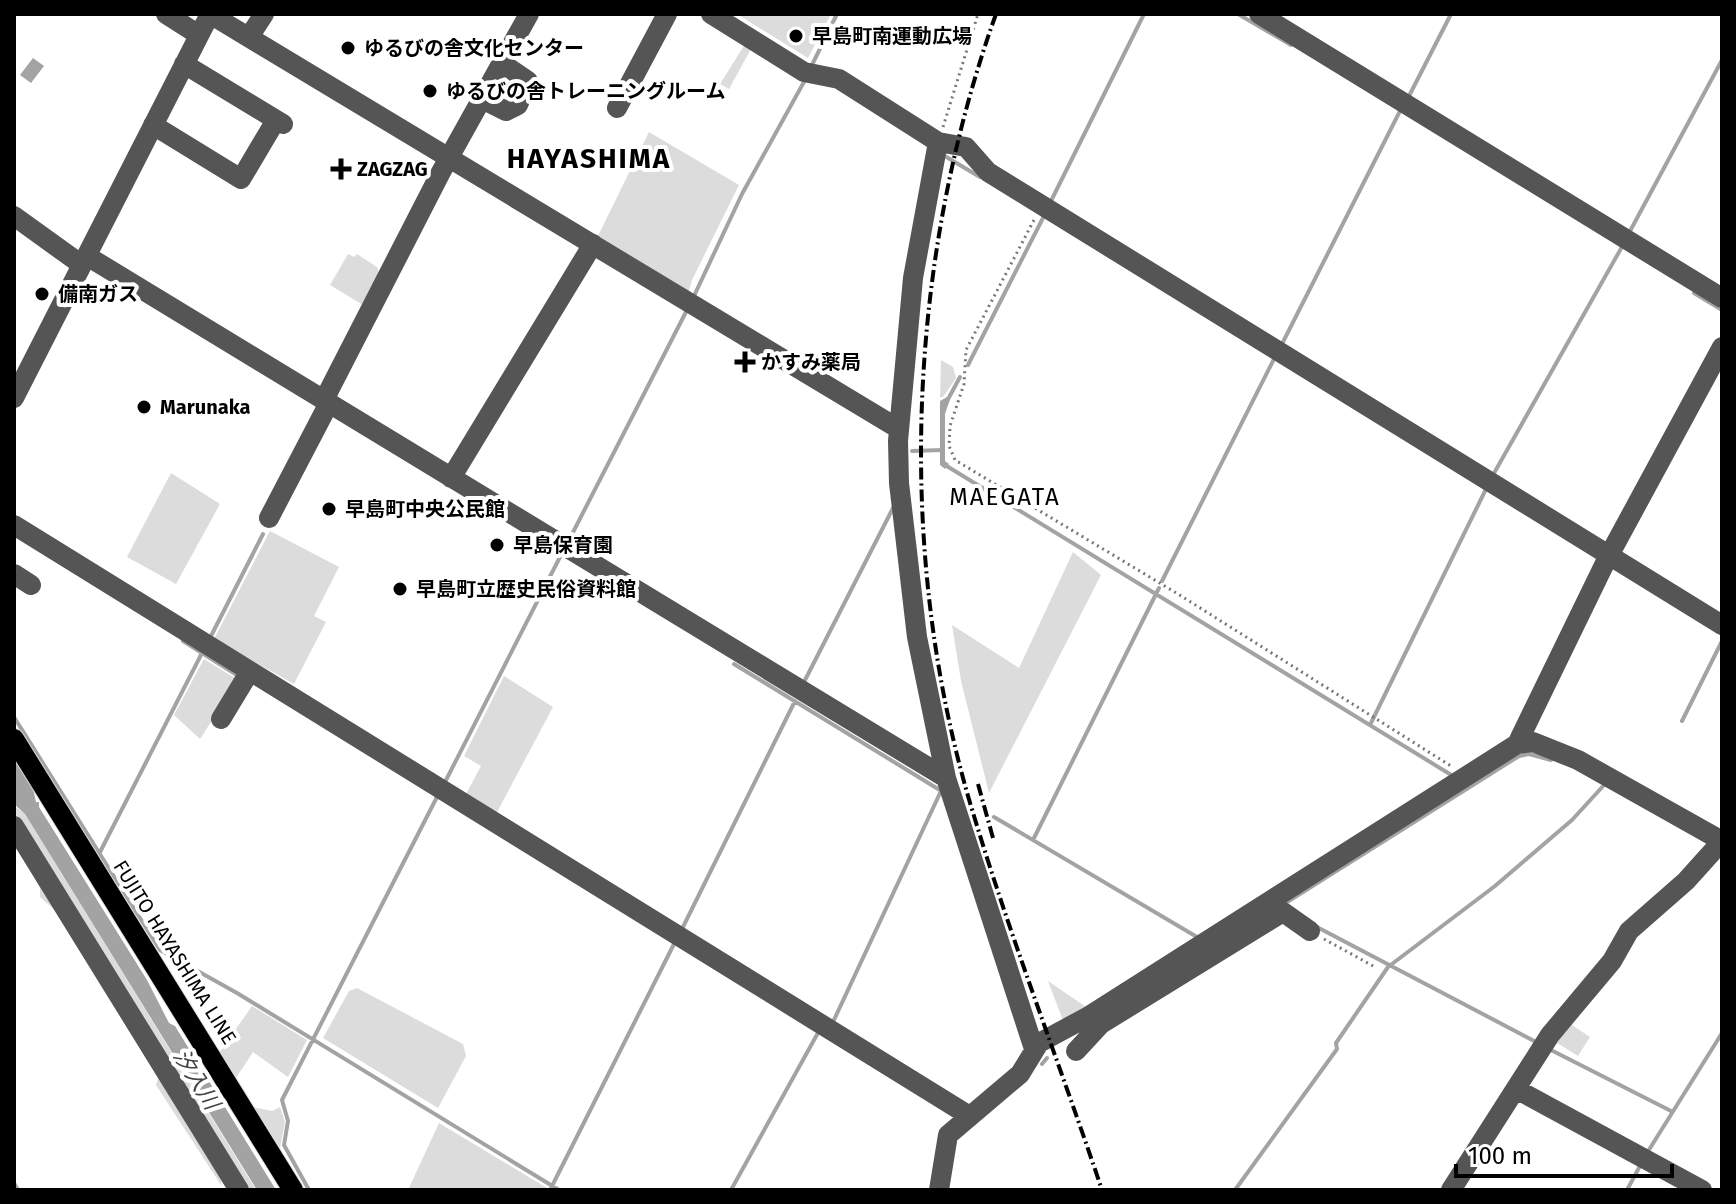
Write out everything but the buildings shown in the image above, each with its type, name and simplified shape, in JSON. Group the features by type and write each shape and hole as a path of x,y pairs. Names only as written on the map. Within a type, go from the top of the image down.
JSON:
{"main road":[{"name":"FUJITO HAYASHIMA LINE","path":"14,739 293,1190"}],"street":[{"path":"166,14 199,35"},
{"path":"14,398 84,260 159,128 190,67 199,35 210,14 691,302 898,434"},
{"path":"249,37 264,14"},
{"path":"269,518 450,157 529,14"},
{"path":"617,108 667,14"},
{"path":"711,14 936,149 966,147 988,172 1280,350 1607,559 1722,625"},
{"path":"1259,14 1722,298"},
{"path":"484,100 506,111 518,105 528,81 503,64"},
{"path":"159,128 241,179 279,122 190,67"},
{"path":"936,149 913,278 898,434 900,493 917,637 946,778 1034,1049"},
{"path":"14,216 326,401 946,778"},
{"path":"451,478 593,244"},
{"path":"1517,744 1607,559 1722,347"},
{"path":"14,525 246,676 441,789 968,1115"},
{"path":"221,719 246,676"},
{"path":"939,1190 948,1135 1020,1074 1034,1049 1098,1019 1274,909 1517,744 1533,742 1578,760 1722,841 1686,881 1629,931 1612,961 1543,1046 1451,1190"},
{"path":"14,826 239,1190"},
{"path":"1274,909 1310,931"},
{"path":"1076,1051 1098,1019"},
{"path":"1516,1089 1702,1190"}],"path":[{"path":"936,149 978,14"},
{"path":"1036,215 966,350 964,384 950,426 949,446 955,460 1178,594 1468,777"},
{"path":"1310,931 1375,967"}],"shaded area":[{"name":"早島町南運動広場","path":"737,14 831,14 808,58"},
{"path":"747,41 751,49 729,89 720,84"},
{"path":"649,132 739,185 688,294 597,238"},
{"path":"348,254 354,257 357,254 377,267 379,273 363,305 330,285"},
{"path":"941,360 953,367 956,378 943,397 940,397"},
{"path":"171,473 220,504 176,584 127,557"},
{"path":"270,531 339,567 314,616 326,622 294,684 214,639"},
{"path":"1073,552 1101,575 989,793 961,681 952,625 1019,668"},
{"path":"204,659 238,680 200,739 174,715"},
{"path":"504,676 553,707 496,814 465,796 481,766 464,756"},
{"path":"14,806 25,814 256,1190 242,1190 16,815"},
{"path":"28,866 222,1175 221,1185 156,1085 158,1078 56,911 40,897 40,888"},
{"path":"1048,981 1089,1009 1064,1023"},
{"path":"357,988 463,1044 466,1056 438,1108 323,1038 349,991"},
{"path":"252,1006 307,1040 288,1077 253,1052 236,1078 219,1053"},
{"path":"1569,1023 1590,1037 1578,1056 1554,1041"},
{"path":"253,1107 272,1111 280,1107 285,1122 280,1148"},
{"path":"439,1123 547,1188 408,1190"}],"water":[{"path":"33,58 44,66 31,83 20,75"},
{"path":"947,397 950,399 945,414 945,461 949,464 945,469 940,465 940,401"},
{"name":"汐入川","path":"14,756 33,788 36,802 39,802 39,807 147,980 169,1023 175,1026 276,1190 257,1190 25,814 14,804"}],"waterway":[{"path":"812,65 837,14"},
{"path":"1050,203 1144,14"},
{"path":"1238,14 1291,45"},
{"path":"1408,98 1451,14"},
{"path":"1629,233 1722,60"},
{"path":"694,296 742,194 805,80"},
{"path":"1282,344 1401,109"},
{"path":"943,155 980,177"},
{"path":"968,365 1045,214"},
{"path":"1493,475 1623,245"},
{"path":"1694,293 1722,310"},
{"path":"568,542 688,308"},
{"path":"1162,581 1276,355"},
{"path":"946,403 960,377"},
{"path":"912,451 943,450"},
{"path":"945,465 1453,776"},
{"path":"1370,725 1487,487"},
{"path":"803,684 893,508"},
{"path":"210,638 263,534"},
{"path":"444,784 562,553"},
{"path":"1034,838 1159,588"},
{"path":"183,641 240,677"},
{"path":"1682,721 1722,641"},
{"path":"99,854 202,653"},
{"path":"734,664 943,792"},
{"path":"681,931 795,701"},
{"path":"14,717 160,950 237,993 559,1190"},
{"path":"1284,904 1519,756 1529,754 1551,760"},
{"path":"1235,1190 1337,1049 1336,1043 1388,967 1495,886 1572,820 1605,784"},
{"path":"833,1022 941,791"},
{"path":"309,1190 284,1145 288,1121 282,1100 438,795"},
{"path":"994,817 1197,937"},
{"path":"1315,926 1538,1043"},
{"path":"550,1190 675,942"},
{"path":"731,1190 819,1031"},
{"path":"1647,1153 1722,1033"},
{"path":"1549,1049 1671,1111"},
{"path":"1042,1064 1047,1058"},
{"path":"1627,1190 1641,1164"},
{"path":"14,1183 18,1190"}],"railway":[{"path":"996,14 966,110 943,209 929,311 922,413 923,516 931,618 949,718 974,816 1102,1190"},
{"path":"978,784 993,838"}],"place":[{"name":"早島町南運動広場","path":"796,36"},
{"name":"ゆるびの舎文化センター","path":"348,48"},
{"name":"ゆるびの舎トレーニングルーム","path":"430,91"},
{"name":"ZAGZAG","path":"341,169"},
{"name":"備南ガス","path":"42,294"},
{"name":"かすみ薬局","path":"745,362"},
{"name":"Marunaka","path":"144,407"},
{"name":"早島町中央公民館","path":"329,509"},
{"name":"早島保育園","path":"497,545"},
{"name":"早島町立歴史民俗資料館","path":"400,589"}],"district":[{"name":"HAYASHIMA","path":"589,158"},
{"name":"MAEGATA","path":"1005,497"}]}
